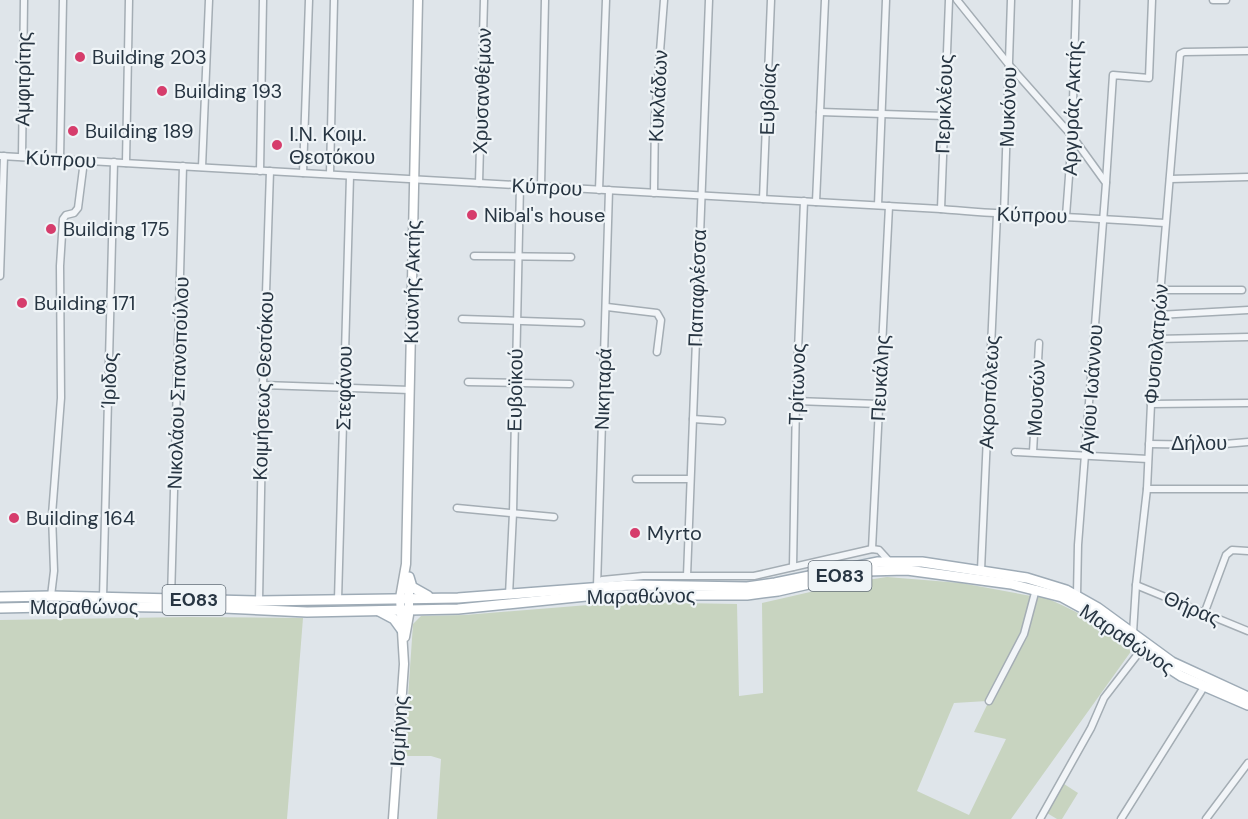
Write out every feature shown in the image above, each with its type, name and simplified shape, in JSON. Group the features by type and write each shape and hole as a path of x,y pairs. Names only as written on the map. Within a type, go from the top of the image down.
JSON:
{"main road":[{"name":"Μαραθώνος","path":"0,597 338,600 436,598 630,585 747,587 889,561 922,562 1039,580 1077,595 1172,662 1248,697"},
{"name":"Μαραθώνος","path":"0,608 92,606 307,612 468,608 596,595 747,595 886,569 922,571 1036,589 1062,597 1106,623 1168,668 1204,687 1248,705"},
{"path":"409,577 412,587 426,596 436,598"},
{"path":"376,610 394,619 402,630"}],"street":[{"name":"Αμφιτρίτης","path":"22,157 24,0"},
{"path":"60,159 63,0"},
{"path":"126,163 129,0"},
{"path":"202,167 209,0"},
{"path":"260,171 263,0"},
{"path":"303,173 309,0"},
{"path":"330,174 333,0"},
{"name":"Κυανής Ακτής","path":"405,598 418,0"},
{"name":"Χρυσανθέμων","path":"479,183 484,0"},
{"path":"541,186 545,0"},
{"path":"599,190 606,0"},
{"name":"Κυκλάδων","path":"654,193 656,116 664,0"},
{"name":"Παπαφλέσσα","path":"687,576 709,0"},
{"name":"Ευβοίας","path":"763,199 771,0"},
{"path":"816,202 825,0"},
{"path":"878,205 886,0"},
{"name":"Περικλέους","path":"940,209 949,0"},
{"path":"957,0 1010,66 1072,136 1106,183"},
{"name":"Μυκόνου","path":"1000,214 1010,66 1011,0"},
{"name":"Αργυράς Ακτής","path":"1066,216 1072,136 1076,0"},
{"name":"Αγίου Ιωάννου","path":"1077,595 1078,545 1113,75 1149,78 1152,0"},
{"path":"1213,0 1226,0"},
{"name":"Φυσιολατρών","path":"1133,633 1147,489 1151,404 1180,54 1184,52 1248,51"},
{"path":"820,112 945,116"},
{"name":"Κύπρου","path":"2,156 1165,223"},
{"path":"0,276 2,156"},
{"path":"51,596 54,571 52,515 61,398 60,266 63,219 78,208 84,161"},
{"name":"Ίριδος","path":"103,598 114,162"},
{"name":"Νικολάου Σπανοπούλου","path":"171,599 183,166"},
{"name":"Κοιμήσεως Θεοτόκου","path":"259,600 270,171"},
{"name":"Στεφάνου","path":"338,600 350,176"},
{"path":"1170,179 1248,177"},
{"name":"Ευβοϊκού","path":"509,594 513,513 520,185"},
{"name":"Νικηταρά","path":"597,587 609,190"},
{"name":"Τρίτωνος","path":"793,567 796,401 804,201"},
{"name":"Πευκάλης","path":"872,549 889,206"},
{"name":"Ακροπόλεως","path":"981,570 1000,214"},
{"path":"474,256 571,257"},
{"path":"1161,290 1242,290"},
{"path":"606,307 657,313 661,320 657,352"},
{"path":"1158,315 1248,310"},
{"path":"462,320 581,323"},
{"path":"1156,339 1248,337"},
{"name":"Μουσών","path":"1033,452 1039,343"},
{"path":"468,382 570,384"},
{"path":"263,385 410,390"},
{"path":"796,401 879,404"},
{"path":"1151,404 1248,403"},
{"path":"693,419 722,421"},
{"name":"Δήλου","path":"1149,444 1169,442 1213,445 1248,442"},
{"name":"Μουσών","path":"1015,452 1148,459"},
{"path":"636,479 690,479"},
{"path":"1147,489 1248,489"},
{"path":"457,508 555,517"},
{"path":"597,587 602,580 617,577 754,576 872,549 879,550 889,561"},
{"path":"1204,614 1226,555 1232,550 1248,551"},
{"name":"Κυανής Ακτής","path":"405,598 409,577 406,564"},
{"name":"Θήρας","path":"1136,585 1248,631"},
{"path":"989,701 1024,634 1036,589"},
{"path":"404,643 405,598"},
{"path":"404,643 402,630 405,609"},
{"name":"Ισμήνης","path":"393,819 404,643"},
{"path":"1040,819 1091,728 1104,698 1141,650"},
{"path":"1121,819 1204,687"},
{"path":"1206,819 1248,763"}],"green space":[{"path":"887,577 961,583 1031,596 1022,635 987,701 954,703 917,791 969,815 1006,739 974,732 988,703 1019,651 1037,595 1087,618 1132,650 1011,819 437,819 441,759 431,756 404,756 413,624 421,616 465,615 625,602 737,604 739,696 763,693 762,603 854,582"},
{"path":"303,618 287,819 0,819 0,620"},
{"path":"1064,784 1078,793 1062,819 1057,819 1047,813"}],"place":[{"name":"Building 203","path":"80,57"},
{"name":"Building 193","path":"162,91"},
{"name":"Building 189","path":"73,131"},
{"name":"Ι.Ν. Κοιμ. Θεοτόκου","path":"277,145"},
{"name":"Nibal's house","path":"472,215"},
{"name":"Building 175","path":"51,229"},
{"name":"Building 171","path":"22,303"},
{"name":"Building 164","path":"14,518"},
{"name":"Myrto","path":"635,533"}]}
